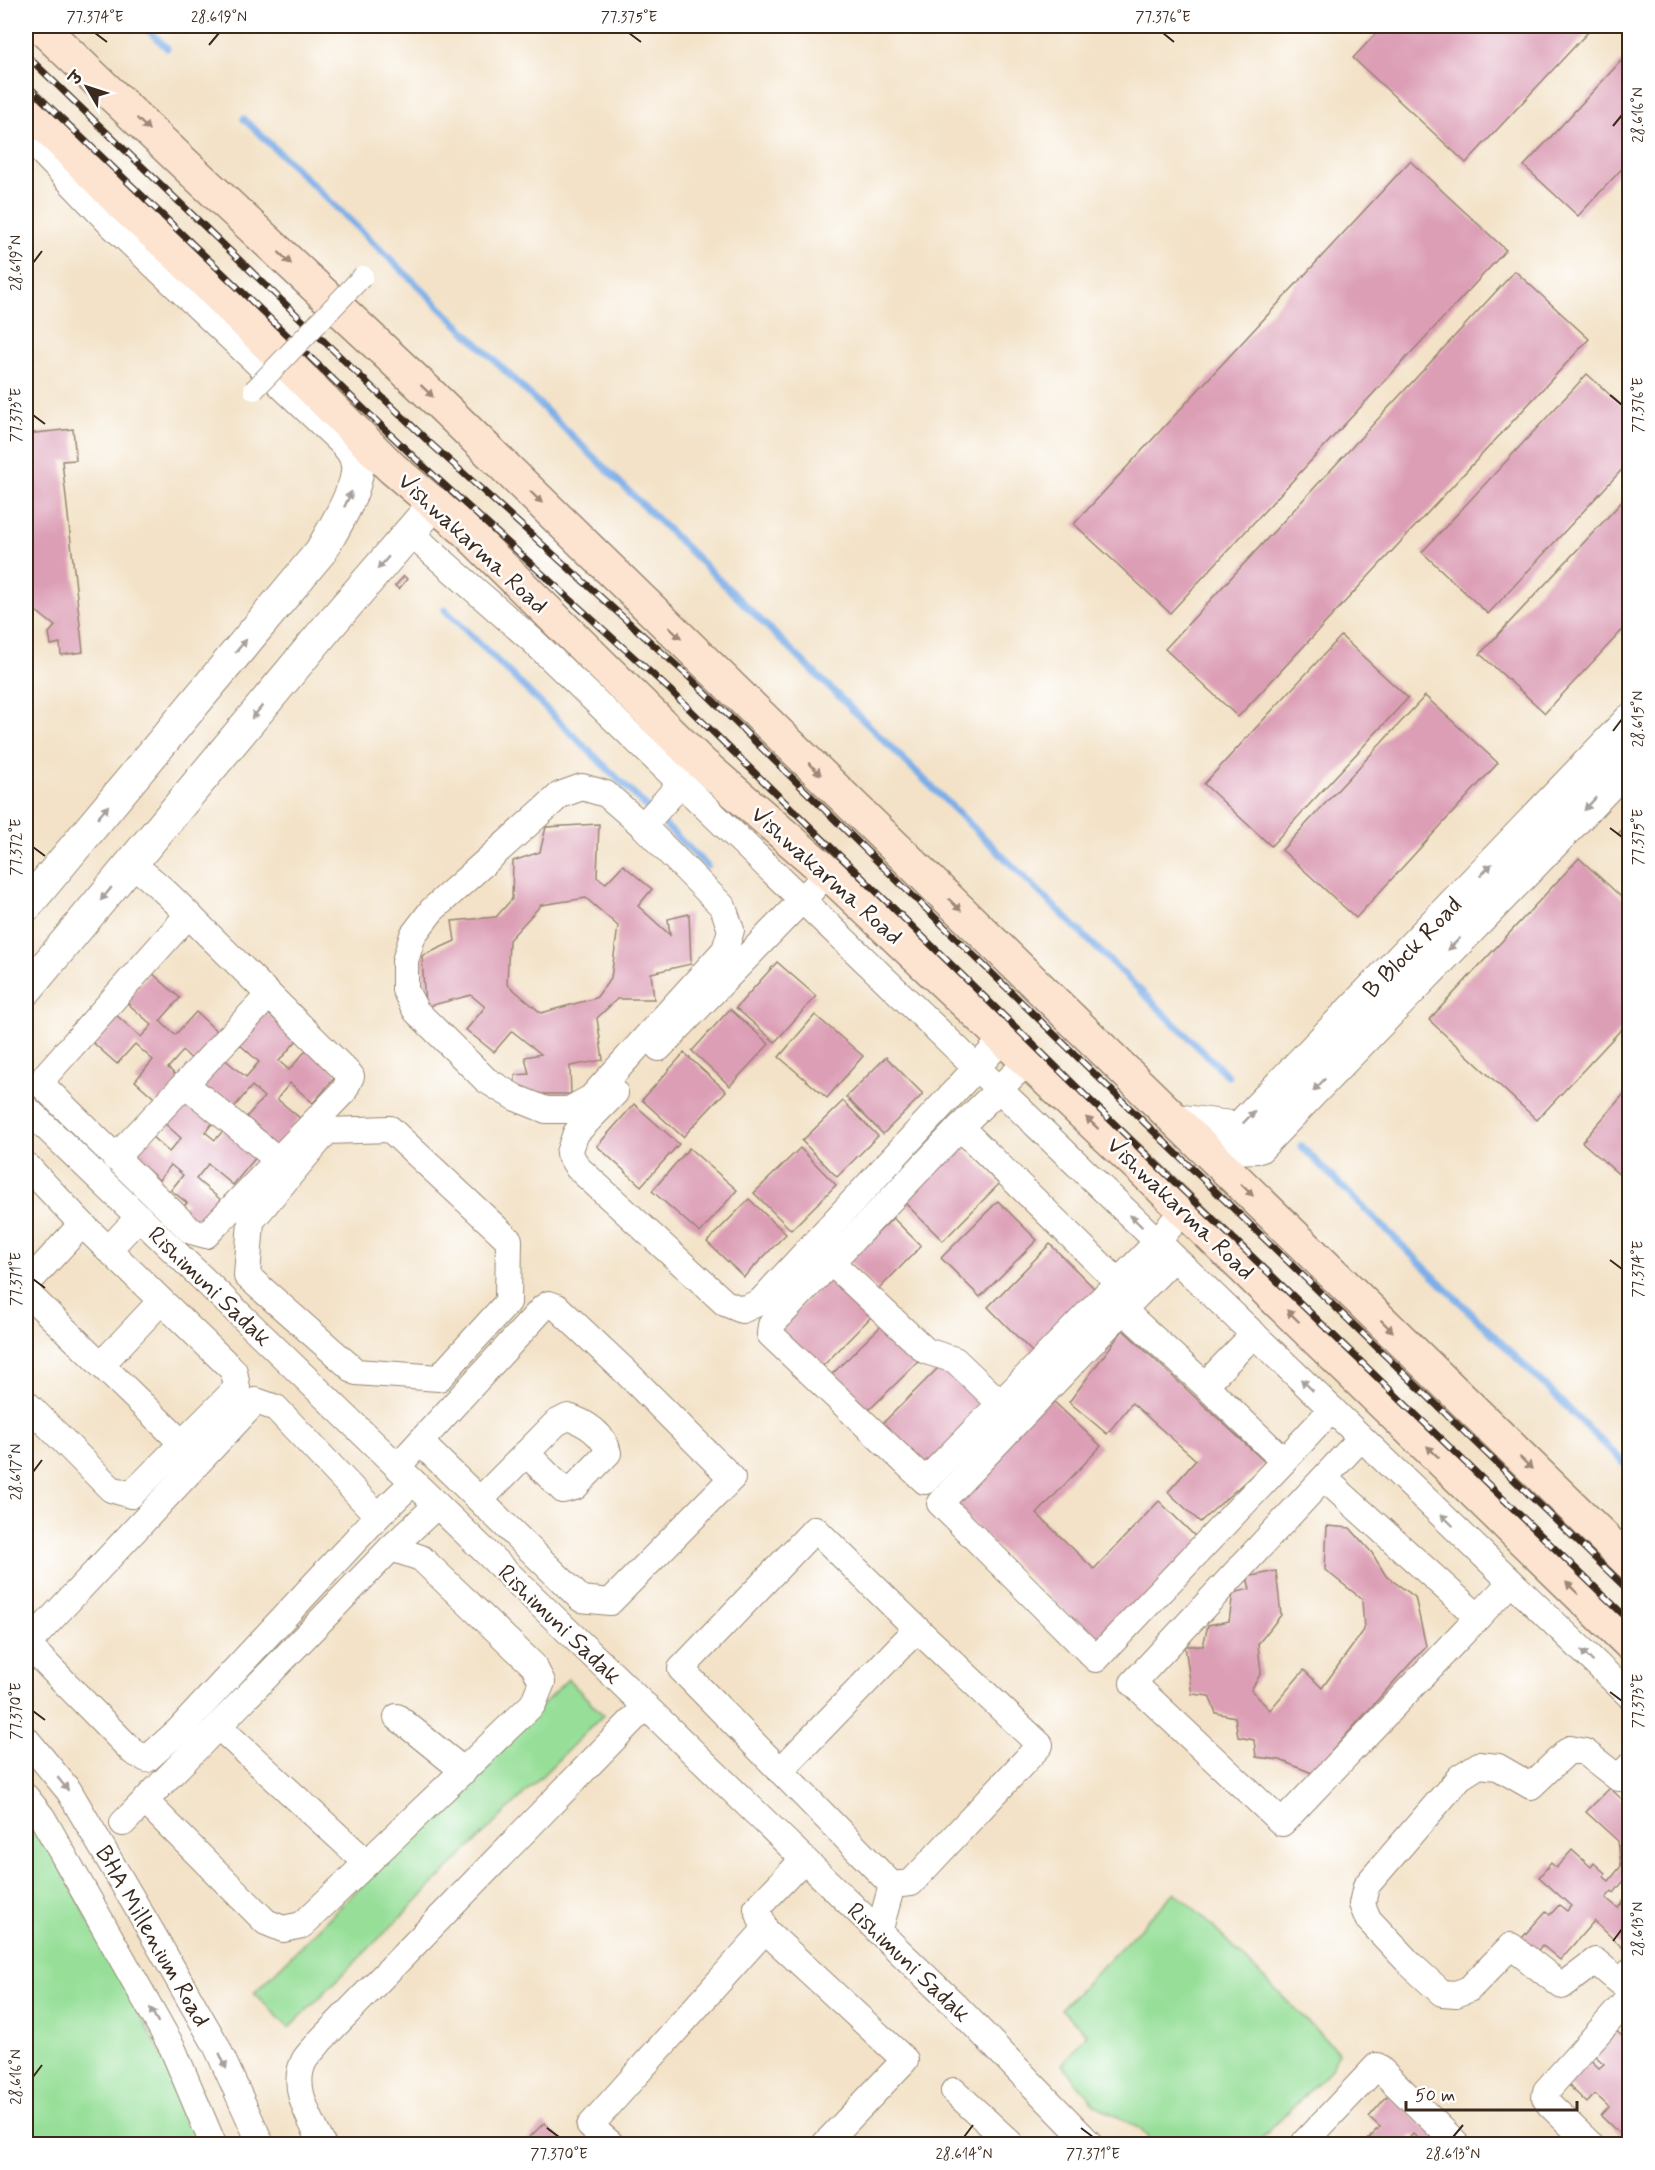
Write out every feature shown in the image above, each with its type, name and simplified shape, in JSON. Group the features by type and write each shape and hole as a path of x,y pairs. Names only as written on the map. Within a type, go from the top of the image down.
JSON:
{"main road":[{"path":"40,26 172,153 415,379 1629,1563"},
{"name":"Vishwakarma Road","path":"26,106 392,468 435,502 691,773 828,873 1184,1210 1629,1644"}],"street":[{"path":"26,131 113,222 344,441 354,454 358,468 352,493 321,551 26,906"},
{"path":"254,390 363,276"},
{"path":"26,990 435,502"},
{"path":"409,532 532,640 691,773 802,899 1629,1696"},
{"name":"B Block Road","path":"1175,1120 1239,1128 1629,720"},
{"path":"1205,1149 1259,1147 1550,847 1629,762"},
{"path":"643,826 691,773"},
{"path":"582,787 606,794 643,826 723,907 731,930 725,951 591,1098 569,1110 546,1110 516,1098 486,1080 416,1011 405,990 405,961 413,935 432,910 560,795 582,787"},
{"path":"131,864 148,875 351,1076 344,1091 206,1235 191,1232 44,1088 46,1075 188,915"},
{"path":"828,873 576,1133 569,1153 578,1168 725,1303 742,1310 760,1302 1003,1038"},
{"path":"115,1158 269,995"},
{"path":"1028,1062 960,1127 771,1325 770,1334 925,1481 1118,1282 1166,1250"},
{"path":"185,1084 278,1160"},
{"name":"Rishimuni Sadak","path":"26,1107 956,2006 1090,2145"},
{"path":"960,1127 1118,1282"},
{"path":"390,1129 508,1240 508,1302 439,1378 356,1372 284,1309 247,1276 251,1221 327,1131 390,1129"},
{"path":"26,1165 160,1302 234,1371 237,1388 131,1495 111,1489 26,1403"},
{"path":"1184,1210 1166,1250 1123,1310 940,1503 1096,1659 1332,1409"},
{"path":"108,1250 139,1217"},
{"path":"26,1285 82,1224"},
{"path":"831,1262 926,1351 955,1360 1000,1403"},
{"path":"26,1292 182,1443"},
{"path":"101,1365 160,1302"},
{"path":"378,1516 276,1408 256,1401 26,1645 133,1752 147,1759 178,1731 378,1516 405,1474 421,1443 543,1308 549,1305 557,1307 626,1372 732,1478 610,1602 581,1599 421,1443"},
{"path":"261,1335 284,1309"},
{"path":"1123,1310 1284,1461"},
{"path":"287,1360 312,1334"},
{"path":"1205,1385 1254,1334"},
{"path":"1361,1438 1133,1683 1282,1823 1511,1582"},
{"path":"480,1500 526,1453"},
{"path":"1324,1478 1478,1617"},
{"path":"123,1823 391,1548 437,1505"},
{"path":"815,1529 1040,1745 911,1883 892,1885 681,1669 815,1529"},
{"path":"145,1801 266,1922 283,1929 303,1925 533,1704 542,1682 533,1665 422,1558 391,1548"},
{"path":"780,1771 917,1629"},
{"path":"322,2145 300,2095 299,2076 305,2059 646,1706"},
{"path":"397,1717 464,1771"},
{"path":"219,1726 367,1863"},
{"name":"BHA Millenium Road","path":"26,1738 69,1791 146,1923 216,2046 261,2145"},
{"path":"1626,1778 1585,1752 1570,1749 1531,1786 1498,1767 1479,1765 1460,1777 1366,1886 1362,1904 1368,1919 1410,1964 1442,1993 1456,1994 1469,1989 1511,1946 1562,1986 1595,1961 1620,1982 1629,1972"},
{"name":"BHA Millenium Road","path":"26,1797 42,1817 172,2047 213,2145"},
{"path":"804,1859 757,1908 765,1930 905,2060 825,2145"},
{"path":"879,1932 892,1885"},
{"path":"611,2145 590,2126 765,1930"},
{"path":"1590,2145 1550,2105 1545,2098 1546,2091 1624,2013"},
{"path":"1303,2145 1377,2066 1457,2145"},
{"path":"954,2091 1003,2141"}],"green space":[{"path":"568,1679 603,1715 289,2028 254,1993"},
{"path":"26,1804 210,2144 26,2144"},
{"path":"1175,1892 1338,2052 1332,2068 1256,2144 1154,2144 1140,2129 1094,2104 1062,2064 1087,2034 1061,2009"}],"building":[{"path":"1383,26 1581,26 1588,32 1466,163 1353,58"},
{"path":"1621,61 1630,68 1630,160 1578,216 1524,166"},
{"path":"1410,161 1506,250 1170,613 1074,524"},
{"path":"1515,271 1589,339 1238,717 1165,649"},
{"path":"1587,374 1630,413 1630,461 1488,614 1422,552"},
{"path":"73,429 76,460 62,461 83,652 61,655 60,643 51,645 49,633 55,626 36,611 26,624 26,434"},
{"path":"1630,493 1630,622 1545,713 1480,654"},
{"path":"404,576 407,579 399,589 395,586"},
{"path":"1341,636 1408,698 1271,846 1204,784"},
{"path":"1425,696 1498,763 1356,918 1282,850"},
{"path":"1630,821 1630,845 1618,834"},
{"path":"599,824 597,877 606,883 623,865 652,889 638,906 670,935 668,919 689,914 691,964 651,973 654,999 617,999 597,1018 603,1060 570,1066 571,1094 515,1094 515,1075 529,1074 525,1057 541,1054 512,1031 494,1052 466,1030 485,1007 471,995 425,1007 422,956 455,941 452,921 496,917 512,899 513,861 540,852 546,827","holes":["586,898 618,926 611,978 596,998 541,1013 507,984 509,940 541,905"]},
{"path":"1579,858 1630,905 1630,1020 1537,1120 1429,1020"},
{"path":"777,962 816,996 775,1042 736,1008"},
{"path":"151,972 180,998 160,1021 175,1035 196,1012 222,1036 197,1064 183,1051 168,1068 181,1080 160,1103 135,1081 153,1060 135,1044 117,1064 90,1040 114,1013 141,1037 152,1025 125,1001"},
{"path":"730,1009 769,1044 730,1086 692,1051"},
{"path":"265,1011 298,1039 279,1061 289,1070 308,1048 338,1074 313,1103 290,1083 277,1099 300,1118 273,1149 242,1122 264,1097 252,1086 230,1112 200,1085 223,1058 246,1077 259,1062 237,1042"},
{"path":"815,1015 863,1056 827,1098 779,1057"},
{"path":"684,1053 726,1091 683,1137 642,1100"},
{"path":"886,1057 923,1094 883,1134 846,1097"},
{"path":"1630,1087 1630,1184 1582,1142"},
{"path":"189,1091 219,1116 205,1132 215,1140 229,1124 261,1151 233,1185 208,1164 196,1179 221,1200 199,1226 180,1210 187,1203 171,1190 183,1175 171,1165 159,1180 143,1166 128,1163 151,1136 169,1152 181,1138 163,1122"},
{"path":"843,1101 878,1136 837,1177 802,1141"},
{"path":"634,1104 679,1144 641,1186 597,1146"},
{"path":"958,1143 999,1184 943,1241 902,1200"},
{"path":"689,1148 737,1190 700,1233 652,1191"},
{"path":"800,1148 836,1185 791,1230 754,1193"},
{"path":"749,1199 786,1234 744,1277 707,1242"},
{"path":"998,1201 1037,1240 980,1297 941,1258"},
{"path":"893,1218 921,1246 878,1290 849,1261"},
{"path":"1050,1244 1099,1293 1036,1356 988,1307"},
{"path":"834,1274 874,1314 817,1372 776,1331"},
{"path":"884,1323 920,1360 865,1414 828,1378"},
{"path":"1123,1330 1266,1463 1200,1522 1168,1492 1196,1460 1132,1403 1107,1434 1069,1402"},
{"path":"943,1363 988,1407 924,1471 880,1426"},
{"path":"1048,1396 1101,1446 1037,1514 1094,1569 1159,1501 1200,1541 1101,1646 949,1501"},
{"path":"1327,1526 1350,1528 1372,1553 1386,1576 1415,1597 1426,1646 1312,1773 1280,1760 1256,1757 1254,1740 1238,1737 1235,1717 1216,1713 1209,1696 1192,1694 1185,1646 1203,1646 1208,1625 1229,1621 1233,1593 1250,1589 1247,1577 1276,1571 1281,1615 1258,1644 1261,1673 1251,1690 1270,1710 1304,1670 1322,1688 1364,1630 1362,1599 1325,1570"},
{"path":"1610,1788 1630,1807 1630,1873 1614,1893 1612,1891 1606,1898 1618,1908 1627,1897 1630,1899 1628,1931 1630,1941 1623,1948 1594,1921 1560,1960 1542,1945 1536,1953 1521,1939 1546,1911 1550,1915 1559,1905 1567,1911 1571,1906 1539,1877 1551,1863 1556,1868 1572,1850 1591,1867 1594,1863 1605,1873 1603,1876 1609,1881 1621,1866 1618,1841 1586,1812"},
{"path":"1613,2028 1630,2043 1630,2063 1626,2067 1630,2071 1630,2138 1627,2141 1601,2116 1609,2107 1595,2094 1587,2103 1563,2080 1586,2056 1599,2068 1604,2064 1591,2052"},
{"path":"1388,2095 1444,2144 1413,2144 1418,2138 1413,2134 1404,2144 1364,2144 1380,2127 1369,2117"},
{"path":"544,2123 566,2144 523,2144"}],"waterway":[{"path":"144,26 167,48"},
{"path":"244,119 407,275 1228,1076"},
{"path":"445,610 707,866"},
{"path":"1301,1146 1630,1469"}],"railway":[{"path":"26,55 430,443 687,675 1149,1127 1630,1592"},
{"path":"26,84 417,460 671,691 1134,1143 1630,1621"}]}
